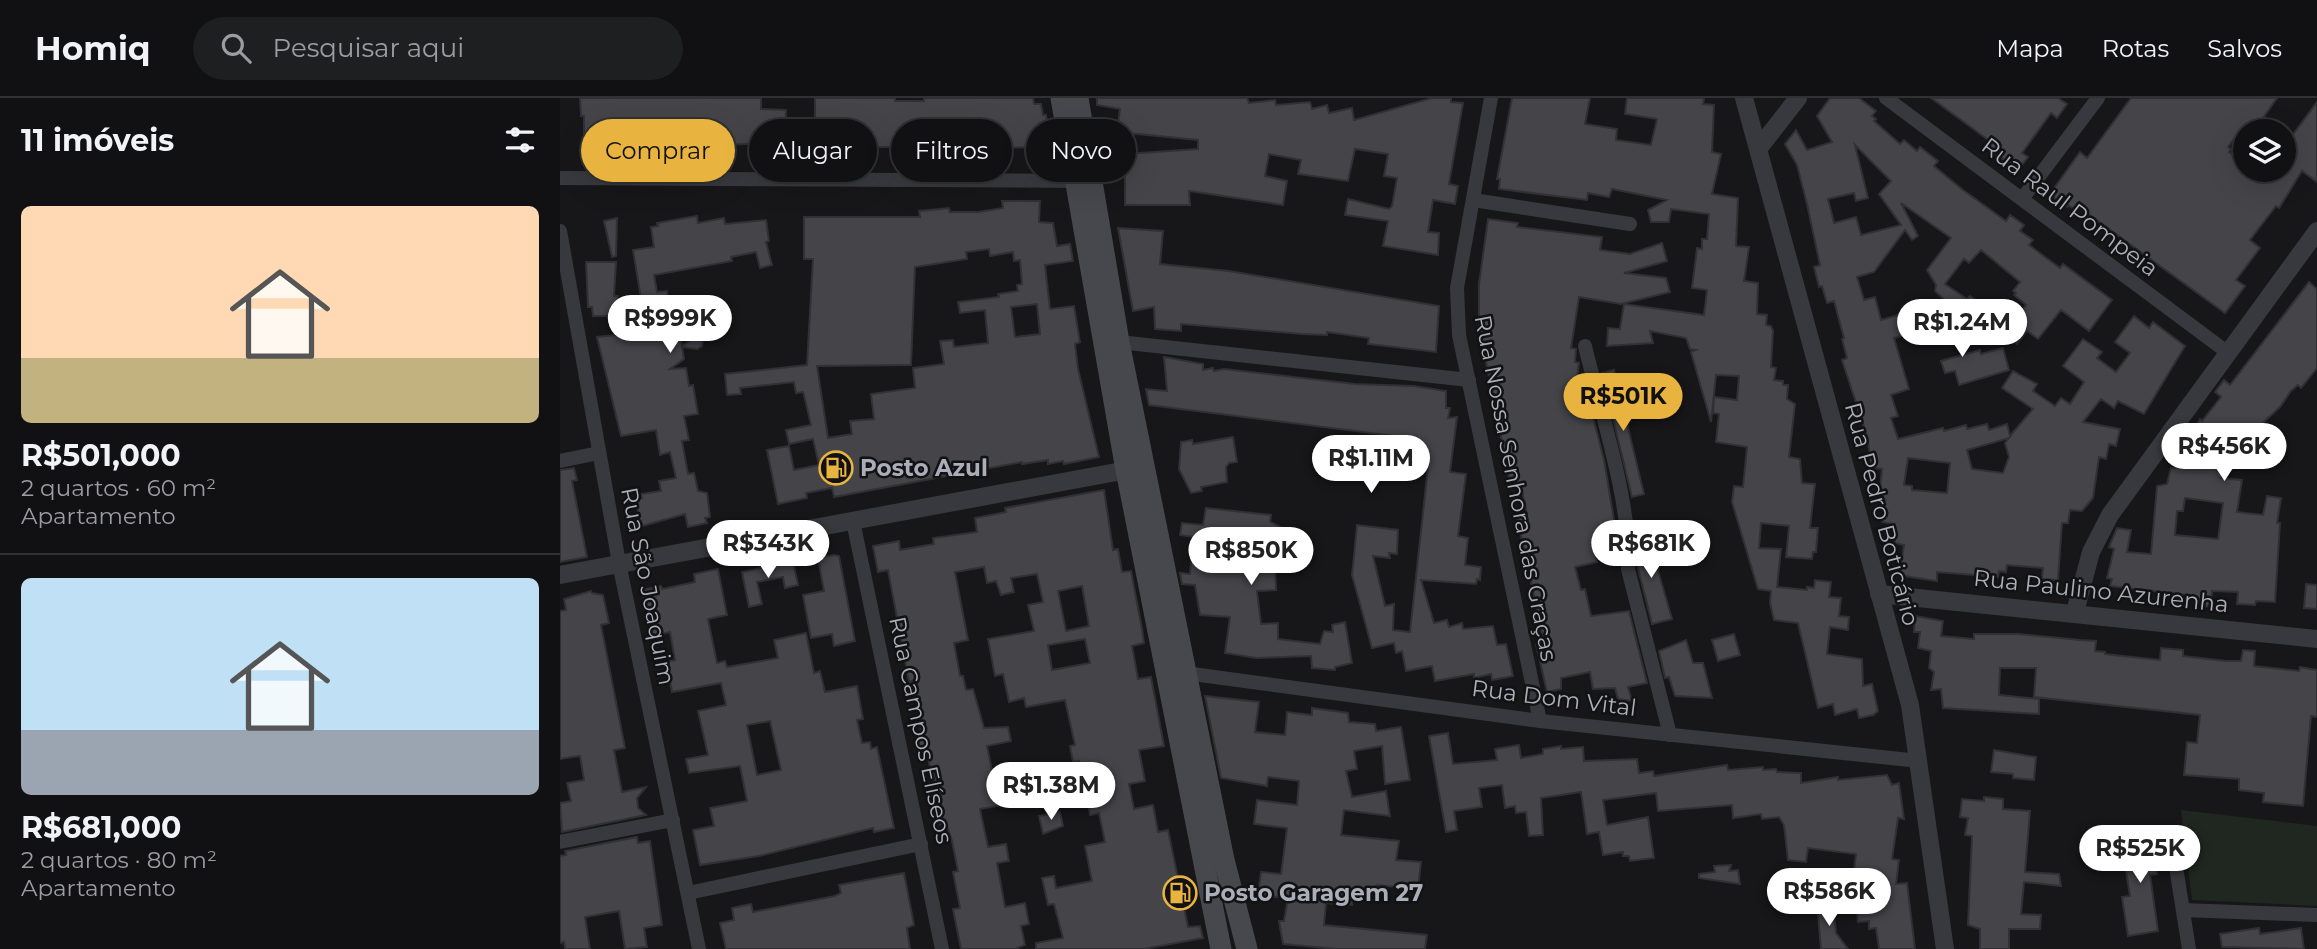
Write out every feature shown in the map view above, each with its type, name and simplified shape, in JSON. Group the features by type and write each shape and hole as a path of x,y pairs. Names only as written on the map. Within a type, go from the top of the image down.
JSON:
{"main road":[{"path":"1061,98 1067,119"},
{"path":"1078,98 1080,119"},
{"path":"1084,182 1119,342 1135,468 1185,673 1224,860 1247,949"},
{"path":"1084,182 1221,949"}],"street":[{"name":"Rua Nossa Senhora das Graças","path":"1491,98 1457,288 1459,335 1540,721"},
{"name":"Rua Pedro Boticário","path":"1744,98 1910,705 1945,949"},
{"path":"1759,148 1798,98"},
{"name":"Rua Raul Pompeia","path":"1886,98 2227,352"},
{"path":"2022,199 2098,98"},
{"path":"560,178 1026,181"},
{"path":"1473,200 1630,224"},
{"name":"Rua São Joaquim","path":"560,230 619,564 699,949"},
{"path":"2075,612 2091,552 2110,515 2317,231"},
{"path":"1119,342 1469,380"},
{"path":"1585,346 1625,515 1629,545 1628,569 1670,735"},
{"path":"560,461 599,453"},
{"path":"560,575 1135,468"},
{"name":"Rua Campos Elíseos","path":"853,522 942,949"},
{"name":"Rua Paulino Azurenha","path":"1879,594 2075,612 2317,639"},
{"name":"Rua Dom Vital","path":"1185,673 1540,721 1919,761"},
{"path":"560,842 673,820"},
{"path":"688,893 921,844"},
{"path":"2176,867 2189,949"},
{"path":"2183,910 2317,915"}],"shaded area":[{"path":"2181,810 2317,826 2317,906 2192,900"}],"building":[{"path":"580,98 761,98 761,109 786,110 786,119 749,119 749,144 735,145 735,119 584,119 584,116 581,116"},
{"path":"815,98 895,98 895,101 924,101 924,98 1033,98 1034,104 1041,104 1047,119 1026,119 1026,147 1012,148 1012,119 891,119 891,147 877,147 877,119 815,119"},
{"path":"1097,98 1247,98 1249,103 1275,100 1276,105 1310,102 1312,109 1327,105 1329,113 1352,108 1354,120 1432,98 1451,98 1451,102 1463,103 1449,184 1458,186 1455,204 1433,200 1428,232 1439,233 1438,255 1383,246 1388,221 1345,215 1348,199 1389,209 1392,206 1397,178 1384,176 1388,154 1355,149 1348,181 1298,174 1301,160 1269,154 1265,176 1287,181 1283,205 1189,191 1190,205 1125,205 1125,182 1136,182 1136,153 1198,149 1198,140 1136,134 1136,119 1119,119 1120,109 1097,105"},
{"path":"1512,98 1590,98 1585,124 1617,129 1616,140 1651,145 1657,119 1625,114 1627,98 1704,98 1703,104 1714,105 1712,152 1721,154 1712,194 1738,198 1736,246 1749,247 1744,281 1758,283 1757,314 1767,315 1766,325 1771,326 1773,331 1771,367 1776,368 1774,380 1788,385 1787,399 1795,404 1789,457 1800,459 1802,483 1815,484 1810,528 1818,528 1816,552 1813,552 1812,559 1786,557 1789,526 1761,523 1759,548 1781,549 1777,587 1807,590 1807,587 1814,588 1815,580 1831,582 1829,597 1841,598 1839,616 1849,617 1848,630 1830,627 1827,654 1862,659 1863,686 1872,684 1878,711 1873,715 1859,718 1857,709 1835,715 1833,704 1818,708 1798,623 1774,620 1770,603 1771,591 1758,589 1732,502 1734,486 1743,487 1747,447 1716,442 1719,414 1713,413 1714,397 1737,400 1739,376 1716,375 1711,422 1691,352 1696,350 1690,349 1686,338 1650,331 1653,343 1607,346 1608,328 1620,329 1624,304 1704,315 1707,290 1692,288 1697,248 1702,249 1702,239 1707,239 1709,214 1671,209 1669,222 1651,222 1648,210 1667,200 1612,189 1609,197 1588,193 1587,200 1499,189 1500,179 1497,179"},
{"path":"1830,98 1859,98 1876,111 1872,116 1876,119 1874,121 1900,144 1904,140 1917,151 1920,147 1938,161 1934,166 1963,190 2006,221 2010,215 2024,225 2020,231 2033,240 2029,245 2060,268 2063,264 2112,300 2089,331 2061,310 2038,339 2027,331 2017,344 2004,333 2026,305 2014,295 2016,293 2013,291 2020,282 1981,250 1969,263 1964,259 1945,284 1967,299 1970,296 1984,306 1970,324 1935,291 1936,285 1927,270 1951,238 1901,203 1918,236 1912,240 1905,230 1874,272 1857,277 1864,300 1875,297 1881,320 1919,309 1921,318 1927,316 1930,328 1894,338 1909,389 1891,395 1898,416 1891,418 1898,439 1943,428 1944,431 1966,425 1967,429 1987,424 1989,430 2007,424 2010,436 2033,409 2002,388 2013,371 2037,384 2033,391 2055,406 2061,398 2070,404 2084,382 2063,366 2083,339 2102,352 2097,358 2116,372 2130,353 2115,342 2134,316 2149,328 2153,322 2185,346 2144,414 2118,401 2114,408 2101,399 2083,422 2120,429 2116,446 2109,444 2106,459 2099,457 2093,498 2082,511 2070,510 2068,523 2062,523 2058,580 2042,579 2043,568 2007,565 2006,572 1999,571 1998,577 1937,572 1937,581 1904,576 1900,571 1904,545 1895,543 1894,524 1882,522 1885,500 1879,500 1882,469 1872,468 1867,436 1842,360 1847,358 1842,339 1844,338 1834,301 1827,303 1822,286 1819,287 1814,267 1820,265 1807,204 1797,165 1785,144 1796,130 1807,150 1832,142 1817,116","holes":["1855,145 1891,181 1879,194 1901,225 1861,235 1856,217 1834,223 1828,199 1854,193 1856,201 1868,198","2009,438 2005,443 2009,457 2003,473 1972,469 1967,450","1908,458 1950,463 1947,493 1912,490 1912,486 1904,485"]},
{"path":"1931,98 2058,98 2067,104 2057,118 2051,113 2022,153 2028,157 2018,170 1987,148 1991,142"},
{"path":"2131,98 2277,98 2262,119 2233,119 2233,140 2228,147 2233,155 2233,182 2295,182 2279,208 2276,206 2250,240 2260,248 2236,280 2245,286 2225,313 2080,208 2077,211 2068,205 2067,207 2052,196 2052,191 2080,152 2087,158"},
{"path":"2317,102 2317,182 2302,171 2296,181 2296,130"},
{"path":"1002,201 1040,201 1039,222 1053,223 1057,246 1070,244 1073,261 1045,265 1050,309 1074,306 1080,342 1075,344 1078,369 1099,457 1064,464 1063,461 1048,464 1048,460 1022,462 834,497 832,488 806,493 807,498 778,504 767,450 789,446 794,470 819,465 813,439 789,444 786,430 811,425 803,392 796,393 794,382 740,388 741,394 727,395 725,374 807,365 813,259 804,259 804,217 920,217 919,211 949,208 950,212 978,212 1003,208","holes":["989,249 990,256 1013,252 1014,261 1020,260 1022,284 1017,285 1018,291 998,294 999,297 958,302 960,313 985,310 988,343 954,347 953,340 940,341 944,364 913,368 915,388 871,394 874,419 850,421 852,434 828,438 817,366 911,365 915,267 967,259 966,252","1037,304 1040,334 1015,337 1011,307"]},
{"path":"697,216 698,223 724,218 725,224 766,220 769,241 766,242 772,265 760,268 756,252 731,257 732,261 654,275 657,292 667,291 671,317 677,317 682,346 695,337 703,338 702,346 697,349 682,347 684,359 670,369 686,368 689,386 693,385 698,414 684,416 689,440 682,441 688,474 694,473 698,491 707,493 710,517 705,518 707,523 688,527 685,514 635,528 639,518 636,499 642,498 641,494 661,491 659,481 676,478 670,452 660,455 656,430 621,436 597,337 665,330 664,317 644,317 633,250 654,247 651,227 658,226 657,223"},
{"path":"617,218 616,256 612,257 604,221"},
{"path":"1488,219 1518,223 1517,227 1602,237 1600,250 1630,254 1662,243 1667,261 1624,273 1666,278 1670,292 1621,304 1579,297 1571,348 1576,349 1575,362 1579,363 1577,379 1583,378 1604,460 1618,544 1618,552 1594,548 1597,562 1575,567 1581,590 1585,589 1591,616 1629,611 1647,683 1628,687 1632,701 1618,699 1615,688 1593,689 1590,672 1561,678 1561,689 1547,692 1536,644 1544,643 1517,517 1527,514 1521,486 1511,488 1479,327 1479,284"},
{"path":"1118,228 1163,231 1160,264 1229,271 1439,306 1436,352 1368,344 1369,338 1327,332 1327,335 1302,334 1181,324 1181,331 1155,329 1154,307 1133,311"},
{"path":"586,262 616,262 614,296 618,296 617,316 593,316 592,307 588,307"},
{"path":"2309,282 2317,289 2317,368 2301,388 2298,385 2291,391 2280,407 2242,442 2221,478 2242,480 2237,512 2263,515 2267,496 2281,498 2277,523 2280,523 2275,602 2237,604 2238,592 2212,591 2211,607 2194,605 2195,596 2110,586 2112,579 2107,578 2114,549 2109,547 2117,528 2131,530 2127,552 2151,554 2157,486 2167,484 2171,468 2175,468 2200,419 2202,421 2221,397 2215,392 2224,380 2230,385","holes":["2185,498 2223,503 2218,539 2175,535 2177,511 2183,511"]},
{"path":"2003,348 2009,370 1959,385 1955,371 1945,373 1941,361 1980,350 1981,354"},
{"path":"1164,357 1203,364 1203,370 1213,368 1214,371 1224,369 1446,391 1446,408 1450,408 1448,418 1457,417 1450,472 1466,474 1458,536 1468,538 1465,565 1481,567 1480,580 1477,579 1476,584 1421,580 1434,623 1447,620 1449,627 1462,623 1463,629 1493,626 1497,645 1506,644 1513,676 1492,680 1491,674 1474,678 1474,674 1435,681 1432,666 1406,671 1402,651 1396,653 1394,643 1372,648 1352,575 1357,525 1398,530 1397,554 1389,553 1390,558 1373,556 1385,606 1394,604 1393,630 1410,632 1429,458 1401,455 1403,437 1149,405 1146,389 1167,391"},
{"path":"1614,370 1644,494 1632,497 1602,373"},
{"path":"1233,437 1237,462 1229,463 1226,467 1227,482 1201,487 1202,491 1191,493 1179,469 1181,442 1192,440 1193,444"},
{"path":"574,468 577,480 572,481 587,557 560,562 560,470"},
{"path":"1104,490 1113,550 1118,549 1122,572 1131,571 1142,629 1144,643 1132,646 1138,679 1151,677 1164,746 1139,750 1145,781 1129,784 1134,809 1153,805 1158,832 1168,830 1188,927 1200,926 1203,938 1144,949 1036,949 1036,943 1063,938 1054,904 1048,905 1042,878 1054,876 1056,888 1092,881 1085,846 1105,842 1099,813 1090,815 1087,800 1111,796 1107,772 1097,774 1095,764 1080,766 1079,761 1073,762 1070,746 1075,745 1065,700 1026,707 1024,698 1009,702 1003,674 995,676 988,639 1034,631 1028,605 1043,602 1037,574 1011,578 1014,592 1001,595 996,581 987,583 984,567 955,572 968,640 954,643 960,676 963,676 966,690 973,689 984,728 1008,727 1011,741 987,746 995,786 999,785 1003,805 980,809 988,847 1006,844 1009,861 997,863 1005,907 1025,903 1029,924 1021,926 1025,945 1015,949 961,949 953,909 960,908 953,872 958,871 952,841 946,823 940,824 927,752 920,754 918,741 922,740 919,713 912,681 909,682 888,570 878,572 873,546 899,541 900,550 934,544 933,538 977,532 975,518 1006,512 1005,508","holes":["1082,586 1089,626 1066,631 1058,591","1085,639 1090,663 1052,670 1048,645"]},
{"path":"1206,508 1271,515 1270,522 1283,528 1290,536 1286,564 1275,562 1276,590 1257,591 1261,624 1278,623 1278,639 1320,644 1324,631 1333,632 1332,625 1345,622 1352,663 1335,667 1335,670 1312,668 1311,656 1256,658 1225,653 1230,617 1200,615 1195,585 1182,584 1180,573 1190,574 1191,561 1198,561 1200,538 1180,535 1182,523 1203,525"},
{"path":"1646,529 1672,619 1652,624 1638,568 1636,531"},
{"path":"839,556 855,641 834,646 832,634 811,638 803,595 824,591 818,558"},
{"path":"793,561 798,585 785,588 783,577 757,582 762,604 749,607 742,572"},
{"path":"718,569 727,615 708,619 717,663 725,661 727,667 778,658 774,640 806,633 814,673 820,671 825,692 857,686 863,719 857,720 862,743 870,742 871,749 877,747 894,828 874,832 873,828 759,856 700,865 693,830 714,826 710,808 747,801 740,766 689,773 686,759 708,755 698,711 726,705 721,683 672,692 666,662 675,660 670,632 652,636 642,590 695,582 694,574","holes":["770,721 781,770 757,775 747,725"]},
{"path":"2306,584 2317,585 2317,609 2304,608"},
{"path":"591,591 603,595 609,623 601,625 625,748 614,750 622,792 646,787 637,798 638,808 646,815 562,832 560,803 571,801 567,783 584,780 580,756 560,759 560,611 566,610 564,599"},
{"path":"1915,616 1943,621 1941,636 1974,639 1974,634 2018,634 2096,641 2095,651 2105,654 2160,660 2161,648 2183,650 2183,656 2226,661 2241,661 2243,650 2255,651 2254,666 2299,671 2300,667 2317,670 2317,717 2311,716 2303,806 2263,802 2264,793 2239,790 2239,779 2184,775 2187,742 2197,743 2200,715 2034,697 2036,668 2000,668 1999,695 2039,699 2039,714 1943,708 1941,689 1931,690 1934,672 1929,668 1931,651 1918,648 1920,632 1914,632"},
{"path":"1734,634 1740,655 1718,661 1712,640"},
{"path":"1686,640 1693,663 1703,663 1712,698 1675,696 1669,677 1665,678 1659,651"},
{"path":"1205,696 1259,702 1255,732 1285,735 1287,712 1312,715 1312,708 1348,713 1349,722 1375,724 1376,731 1401,727 1410,780 1385,784 1382,746 1354,751 1357,769 1346,771 1352,797 1386,791 1390,816 1344,810 1341,835 1399,841 1396,860 1421,862 1418,889 1377,885 1376,901 1353,898 1352,905 1326,903 1324,925 1427,935 1425,949 1337,949 1283,944 1279,921 1284,921 1288,898 1258,895 1261,872 1281,874 1287,828 1254,824 1257,800 1297,805 1299,781 1268,777 1267,786 1221,778"},
{"path":"1448,733 1453,764 1497,760 1495,749 1519,745 1521,758 1543,754 1543,749 1561,746 1561,749 1583,747 1584,761 1637,759 1639,773 1653,771 1654,776 1727,765 1728,770 1763,767 1763,770 1801,773 1801,783 1838,777 1838,780 1887,775 1892,785 1899,783 1904,819 1898,818 1892,859 1899,860 1896,884 1907,883 1915,949 1879,949 1876,928 1869,929 1869,921 1858,922 1856,903 1834,904 1832,882 1853,878 1856,854 1808,848 1806,862 1788,860 1784,825 1779,817 1762,819 1761,814 1733,818 1732,805 1658,811 1656,793 1603,800 1607,825 1648,817 1654,858 1630,861 1629,856 1623,856 1623,852 1603,855 1599,832 1587,834 1581,792 1541,798 1543,835 1529,836 1526,812 1516,813 1515,806 1505,808 1502,785 1479,788 1482,807 1454,811 1457,830 1446,832 1429,736"},
{"path":"1994,750 2036,757 2034,780 1991,772"},
{"path":"1984,797 2003,799 2003,809 2030,811 2025,872 2059,874 2061,886 2024,882 2021,914 2041,915 2040,929 2009,929 2009,949 1980,949 1980,929 1968,925 1972,836 1965,835 1968,818 1960,817 1962,799 1984,801"},
{"path":"1060,812 1063,826 1043,834 1039,816"},
{"path":"2151,834 2157,874 2150,875 2158,931 2128,936 2122,897 2130,896 2121,839"},
{"path":"637,837 638,843 650,841 662,925 644,928 647,947 625,949 619,911 585,917 590,949 565,949 564,942 560,943 560,856 566,855 565,851"},
{"path":"1731,865 1729,871 1738,870 1740,884 1699,878 1699,874 1715,872 1714,866"},
{"path":"904,873 914,925 907,928 910,949 726,949 720,923 734,920 732,908 751,904 753,912 835,896 841,893 839,885"},
{"path":"1817,904 1833,904 1836,933 1848,949 1821,949"},
{"path":"2259,928 2260,934 2301,928 2304,949 2222,947 2220,934"}],"place":[{"name":"Posto Azul","path":"836,468"},
{"name":"Posto Garagem 27","path":"1180,893"}]}
